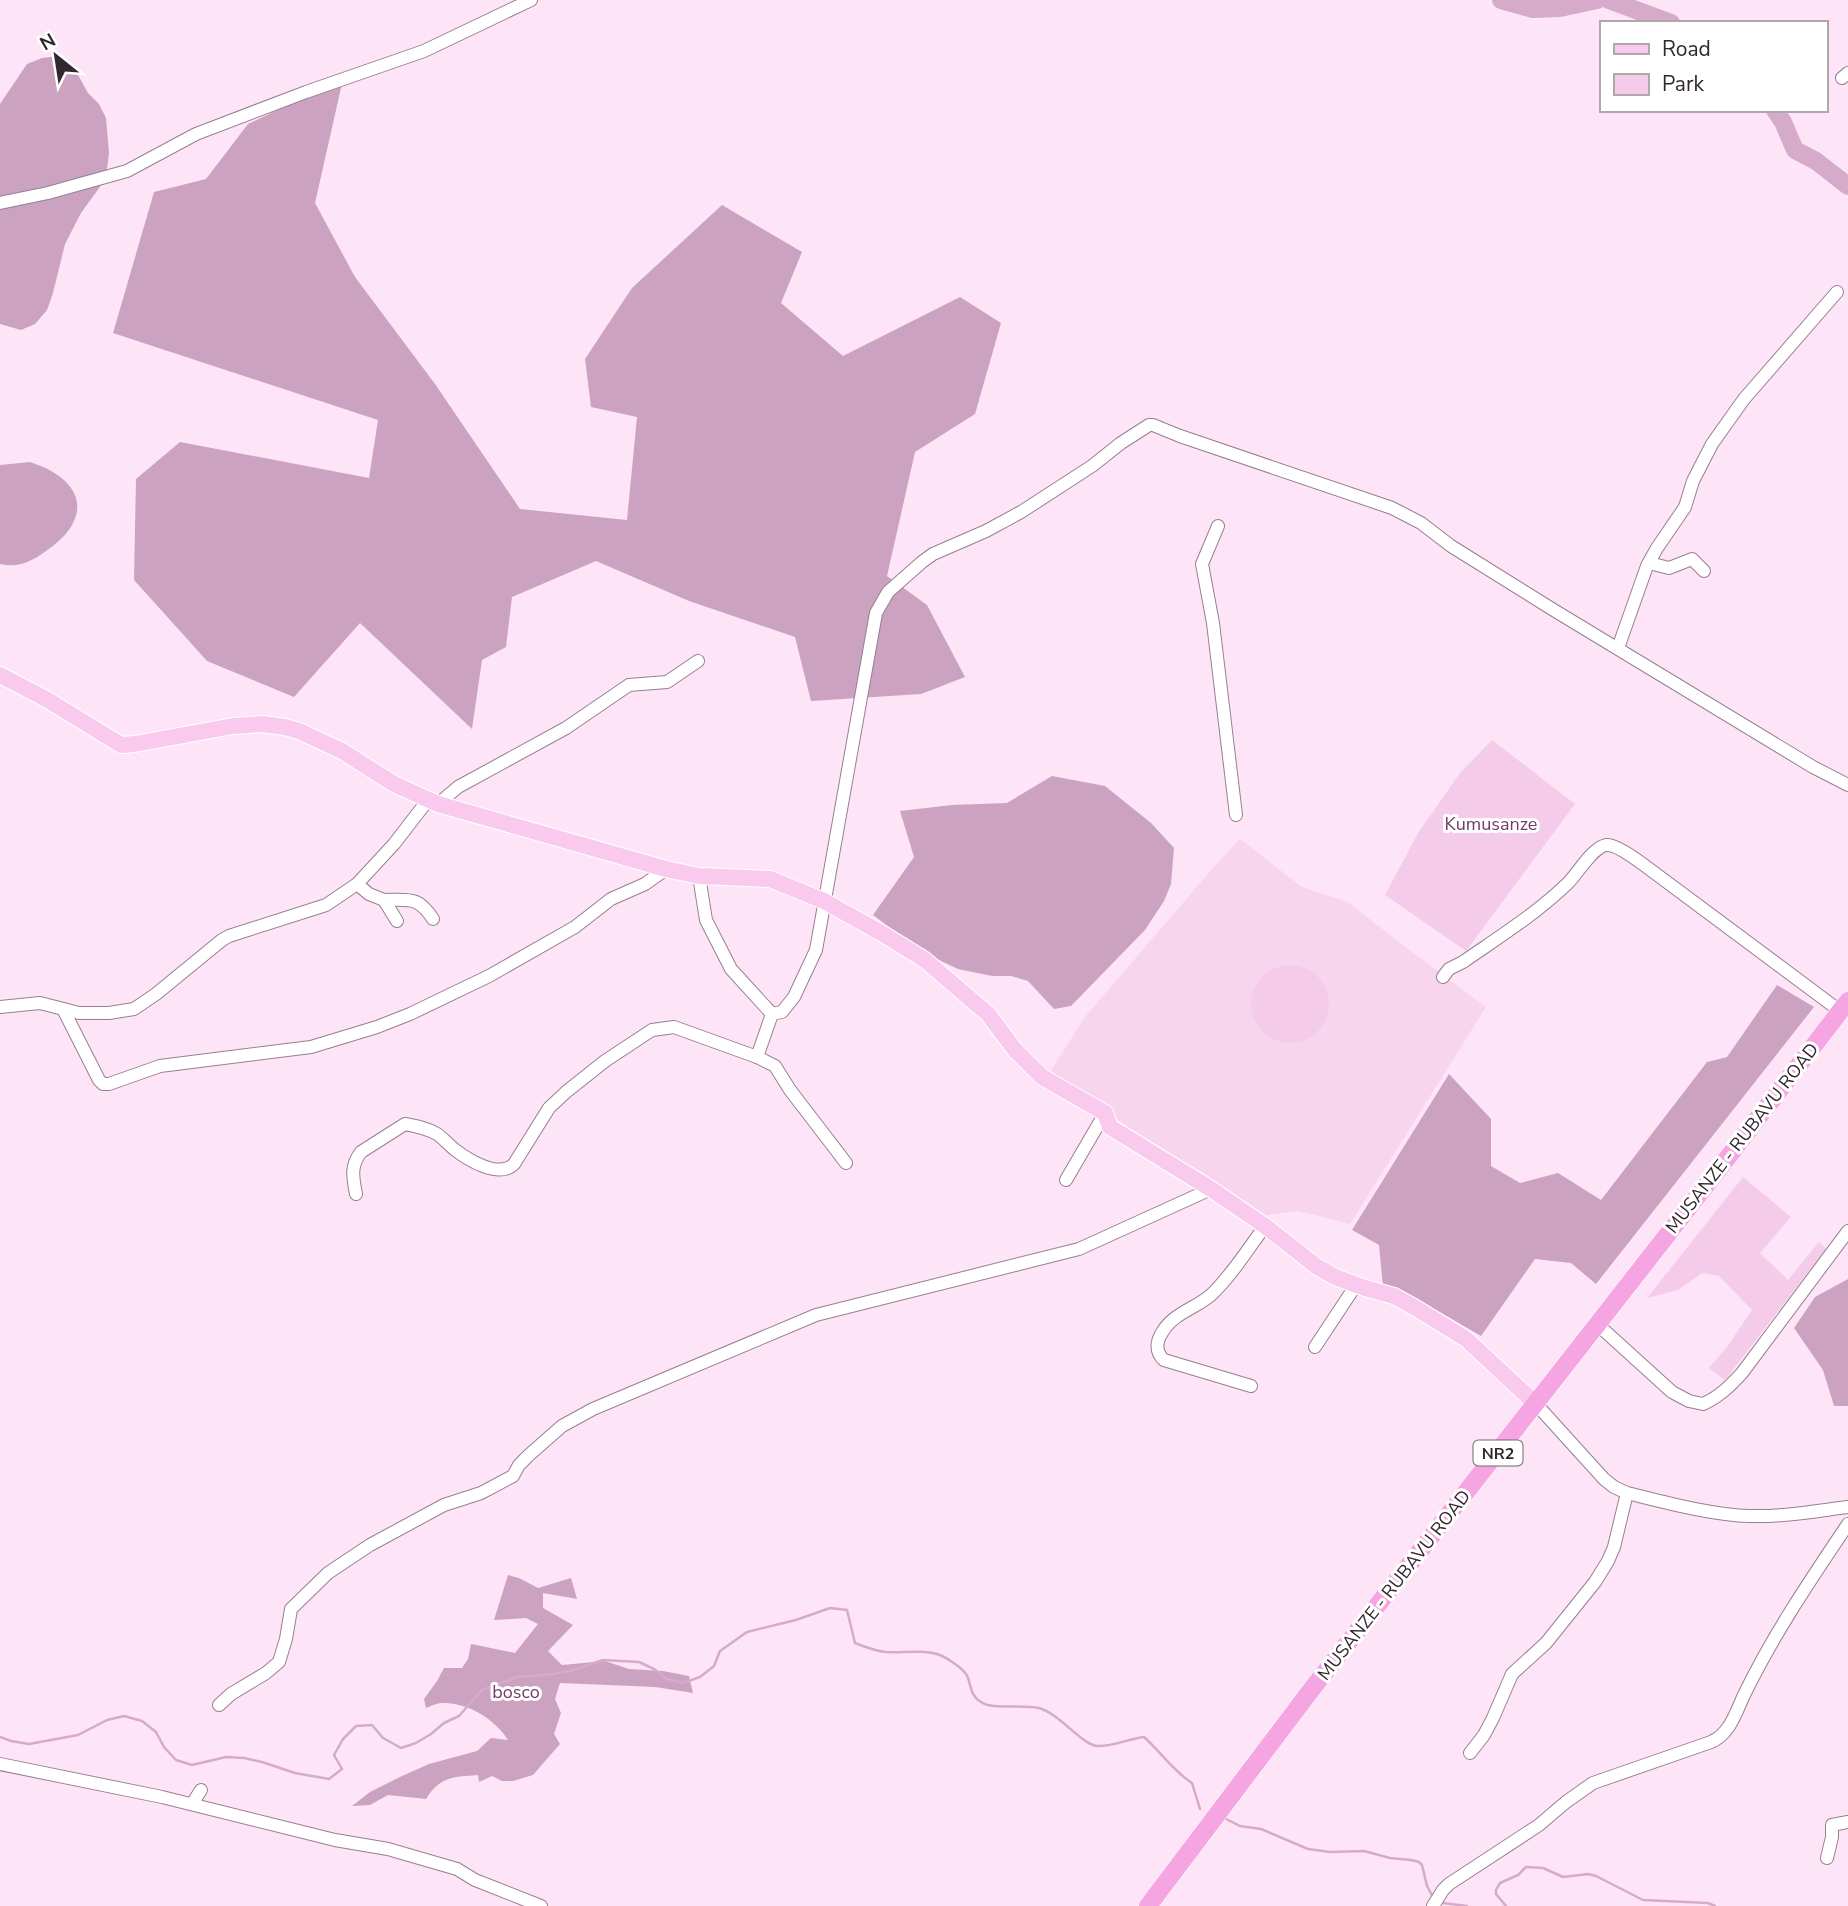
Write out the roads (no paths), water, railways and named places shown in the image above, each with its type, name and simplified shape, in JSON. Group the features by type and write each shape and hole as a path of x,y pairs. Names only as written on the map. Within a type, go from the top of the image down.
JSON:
{"highway":[{"name":"MUSANZE - RUBAVU ROAD","path":"1148,1906 1308,1694 1723,1165 1844,1006"}],"main road":[{"path":"0,675 46,699 121,745 233,726 262,724 285,727 342,751 394,784 433,802 625,859 699,876 770,879 824,901 925,960 988,1014 1015,1050 1042,1077 1105,1112 1110,1127 1211,1189 1316,1266 1335,1277 1394,1296 1466,1339 1536,1404"}],"street":[{"path":"0,203 127,171 196,134 424,51 531,0"},
{"path":"1618,648 1649,563 1685,507 1693,481 1712,444 1744,399 1837,292"},
{"path":"772,1014 782,1012 794,997 816,950 876,613 881,602 901,580 933,554 1021,512 1149,425 1407,515 1451,546 1813,767 1848,785"},
{"path":"1217,526 1202,564 1213,623 1236,815"},
{"path":"1649,563 1668,568 1692,559 1704,570"},
{"path":"0,1007 40,1003 79,1013 109,1013 134,1009 229,936 326,905 357,884 433,802 566,728 629,685 667,682 698,661"},
{"path":"1443,977 1449,969 1544,905 1571,880 1594,852 1604,845 1613,845 1844,1006"},
{"path":"63,1009 103,1084 160,1066 311,1047 410,1014 489,976 575,927 611,899 645,884 666,869"},
{"path":"699,876 706,920 731,969 772,1014"},
{"path":"357,884 369,894 384,900 416,901 424,906 433,919"},
{"path":"384,900 397,920"},
{"path":"757,1057 772,1014"},
{"path":"356,1194 352,1173 356,1159 361,1152 405,1124 425,1128 438,1135 455,1150 479,1164 502,1171 509,1169 557,1100 605,1061 652,1030 674,1027 775,1066 846,1163"},
{"path":"1066,1180 1105,1112"},
{"path":"219,1705 279,1662 291,1609 328,1573 370,1545 444,1505 481,1493 513,1476 519,1465 562,1426 593,1409 816,1315 1079,1249 1211,1189"},
{"path":"1251,1386 1164,1360 1158,1355 1157,1349 1161,1332 1169,1322 1218,1288 1265,1226"},
{"path":"1597,1324 1672,1392 1689,1401 1703,1404 1727,1389 1742,1373 1848,1231"},
{"path":"1315,1348 1356,1285"},
{"path":"1536,1404 1604,1479 1627,1493 1724,1514 1747,1516 1848,1507"},
{"path":"1471,1753 1489,1727 1512,1674 1546,1643 1595,1582 1608,1561 1627,1493"},
{"path":"1433,1906 1449,1884 1539,1825 1593,1783 1720,1738 1729,1727 1765,1655 1848,1524"},
{"path":"0,1764 192,1804 334,1840 388,1849 457,1869 475,1880 541,1906"},
{"path":"192,1804 201,1790"},
{"path":"1827,1858 1832,1825 1848,1823"}],"waterway":[{"path":"1501,0 1533,9 1560,8 1597,0"},
{"path":"1609,0 1666,21"},
{"path":"1776,112 1795,150 1816,161 1848,186"},
{"path":"0,1737 29,1744 78,1735 107,1720 124,1716 142,1721 156,1732 164,1747 176,1760 192,1765 226,1757 244,1758 295,1773 329,1779 342,1769 334,1755 343,1739 356,1726 372,1725 383,1738 401,1748 416,1743 459,1716 482,1690 517,1677 570,1671 603,1660 639,1662 667,1679 683,1683 700,1677 714,1666 720,1651 747,1632 830,1608 847,1610 855,1643 882,1651 933,1653 950,1660 966,1674 974,1696 981,1702 1047,1711 1084,1740 1097,1746 1144,1737 1192,1783 1200,1809"},
{"path":"1224,1818 1240,1826 1261,1829 1308,1849 1330,1852 1364,1851 1419,1862 1433,1897"},
{"path":"1506,1906 1496,1894 1496,1890 1500,1883 1518,1875 1526,1867 1543,1868 1563,1877 1588,1874 1596,1876 1643,1900 1708,1903 1715,1906"},
{"path":"1443,1903 1467,1906"}],"park label":[{"name":"Kumusanze","path":"1491,824"},
{"name":"bosco","path":"516,1692"}]}
